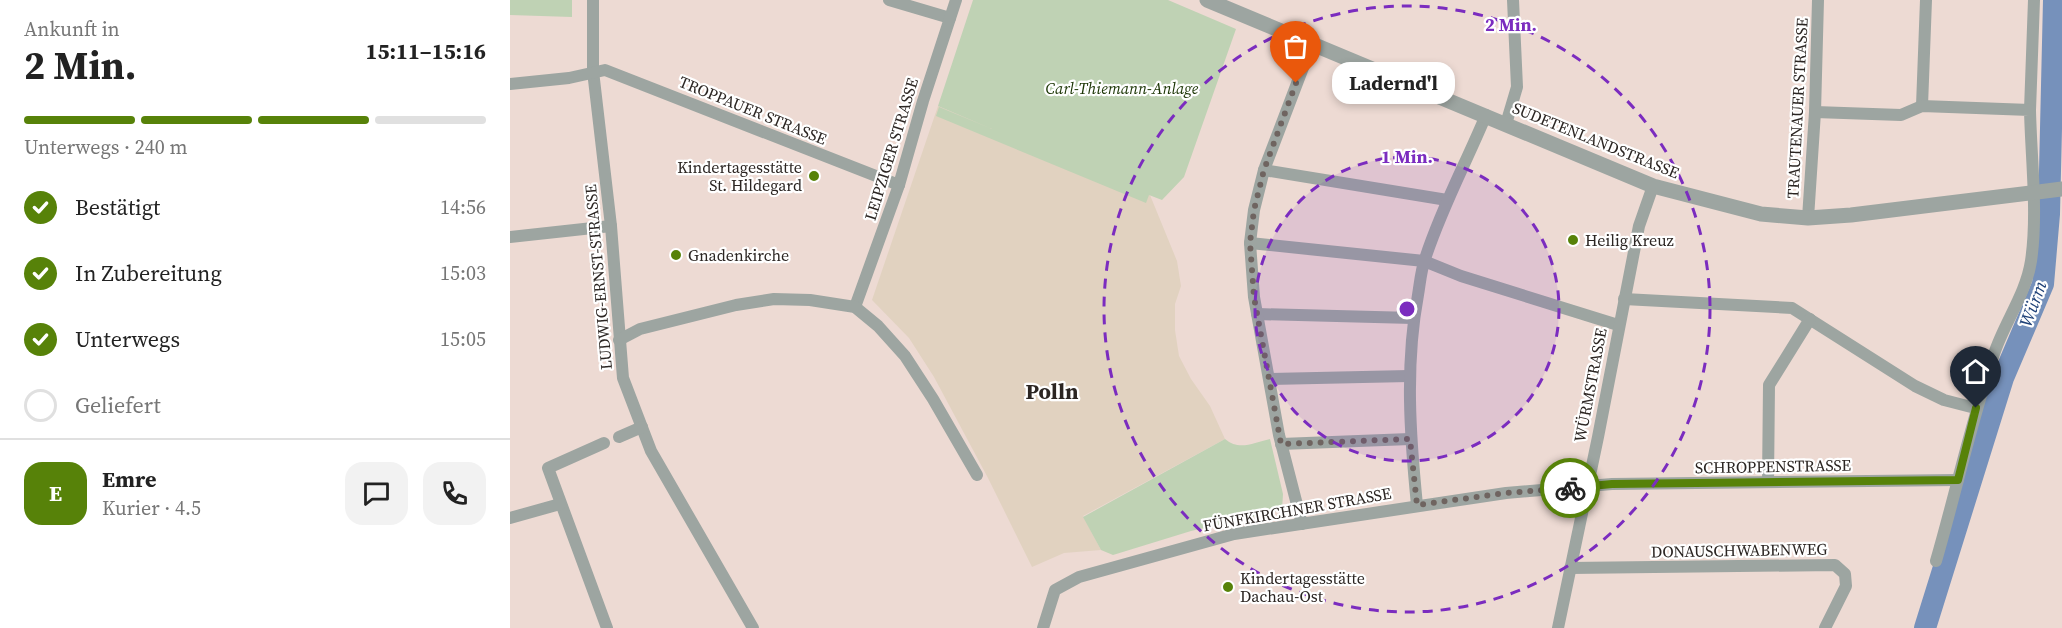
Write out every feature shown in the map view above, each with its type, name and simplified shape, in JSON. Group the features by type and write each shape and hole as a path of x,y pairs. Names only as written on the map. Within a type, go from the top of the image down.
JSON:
{"street":[{"name":"LUDWIG-ERNST-STRASSE","path":"593,0 593,71 611,226 623,378 651,451 753,628"},
{"path":"889,0 950,18"},
{"name":"LEIPZIGER STRASSE","path":"855,307 899,185 923,100 956,0"},
{"name":"SUDETENLANDSTRASSE","path":"1208,0 1653,186 1761,214 1808,218 1851,215 2062,189"},
{"path":"1506,124 1517,87 1513,0"},
{"name":"TRAUTENAUER STRASSE","path":"1808,218 1815,112 1818,0"},
{"path":"1922,106 1926,0"},
{"path":"1936,561 1976,408 1996,347 2024,286 2031,262 2034,193 2030,110 2034,0"},
{"path":"1302,524 1281,444 1257,314 1250,243 1254,210 1264,170 1312,44"},
{"name":"TROPPAUER STRASSE","path":"593,71 605,70 619,74 899,185"},
{"path":"510,84 569,78 593,71"},
{"path":"1815,112 1901,115 1922,106 2030,110"},
{"path":"1417,505 1410,439 1409,376 1413,318 1424,261 1447,200 1486,115"},
{"path":"1264,170 1447,200"},
{"name":"WÜRMSTRASSE","path":"1558,628 1639,226 1653,186"},
{"path":"510,237 611,226"},
{"path":"1250,243 1424,261 1461,276 1618,325"},
{"path":"619,340 640,329 736,305 774,299 810,300 855,307 878,326 905,356 977,475"},
{"path":"1624,299 1792,308 1915,386 1944,400 1976,408"},
{"path":"1257,314 1413,318"},
{"path":"1768,482 1769,385 1810,319"},
{"path":"1270,379 1409,376"},
{"path":"619,437 642,427"},
{"path":"1281,444 1410,439"},
{"path":"604,443 548,468 607,628"},
{"name":"SCHROPPENSTRASSE","path":"1587,486 1958,480"},
{"name":"FÜNFKIRCHNER STRASSE","path":"1043,628 1055,590 1079,577 1167,551 1234,534 1417,505 1506,493 1587,486"},
{"path":"510,518 560,504"},
{"name":"DONAUSCHWABENWEG","path":"1570,568 1835,565 1845,573 1846,586 1825,628"}],"shaded area":[{"path":"938,106 1150,195 1177,261 1181,286 1175,304 1175,330 1179,356 1191,379 1210,406 1225,439 1083,516 1101,550 1064,553 1032,567 934,377 909,338 872,300"}],"green space":[{"path":"510,0 572,0 572,17 510,15"},
{"name":"Carl-Thiemann-Anlage","path":"973,0 1168,0 1236,29 1184,177 1162,200 1149,195 1146,203 936,116 939,107 992,129 938,106"},
{"path":"1225,439 1230,443 1241,445 1270,439 1283,494 1282,510 1191,531 1113,555 1101,550 1083,517"}],"waterway":[{"name":"Würm","path":"1925,628 2003,378 2043,284 2049,214 2054,0"}],"way so far":[{"path":"1296,83 1264,170 1254,210 1250,243 1254,297 1281,444 1410,439 1417,505 1506,493 1570,488"}],"place":[{"name":"Ladernd'l","path":"1296,83"},
{"name":"Kindertagesstätte St. Hildegard","path":"814,176"},
{"name":"Heilig Kreuz","path":"1573,240"},
{"name":"Gnadenkirche","path":"676,255"},
{"name":"Kindertagesstätte Dachau-Ost","path":"1228,587"}],"district":[{"name":"Polln","path":"1052,391"}],"route":[{"path":"1570,488 1612,484 1958,480 1976,408"}]}
